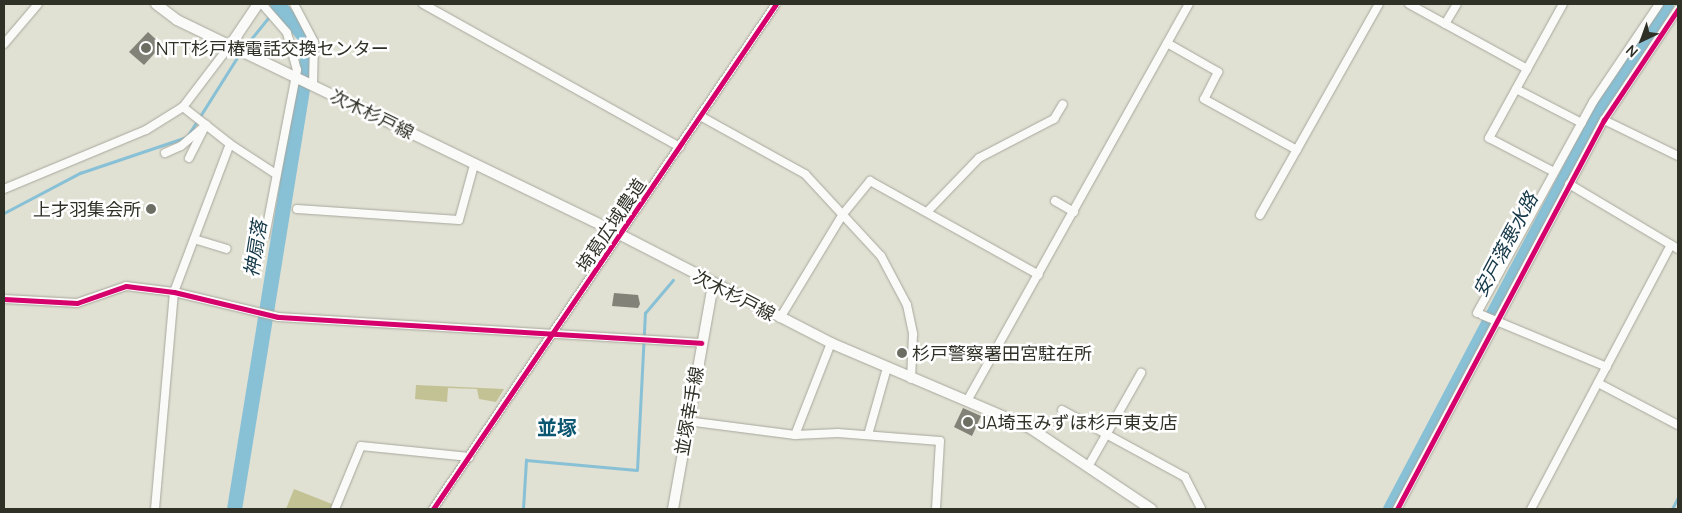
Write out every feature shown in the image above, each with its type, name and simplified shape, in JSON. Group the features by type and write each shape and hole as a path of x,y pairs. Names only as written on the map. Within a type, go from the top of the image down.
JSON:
{"main road":[{"path":"156,4 177,20 231,44 295,77"},
{"path":"231,44 260,4"},
{"name":"次木杉戸線","path":"295,77 621,235 831,343 1030,428 1089,465 1151,509"},
{"name":"並塚幸手線","path":"673,509 687,421 713,284"}],"street":[{"path":"4,43 38,4"},
{"path":"260,4 277,18 290,41 295,77 265,236"},
{"path":"294,4 314,42 313,86"},
{"path":"424,4 680,147"},
{"name":"埼葛広域農道","path":"433,509 621,235 776,4"},
{"path":"967,401 1189,4"},
{"path":"1260,215 1379,4"},
{"path":"1409,4 1527,69"},
{"path":"1445,24 1457,4"},
{"path":"1554,172 1489,138 1563,4"},
{"path":"1607,367 1479,314 1582,123 1659,4"},
{"path":"1397,509 1494,321 1604,120 1678,11"},
{"path":"1167,43 1218,72 1204,99 1297,150"},
{"path":"4,189 146,130 183,107 231,44"},
{"path":"1516,89 1582,123"},
{"path":"927,212 979,158 1054,119 1063,104"},
{"path":"183,107 230,144 276,174"},
{"path":"700,116 805,174 881,256 907,305 913,334 912,379"},
{"path":"1604,120 1678,156"},
{"path":"165,153 181,146 206,125"},
{"path":"189,158 206,125"},
{"path":"155,509 174,292 230,144"},
{"path":"297,209 459,220 474,165"},
{"path":"780,318 843,214 870,181 1039,275"},
{"path":"1569,184 1678,249"},
{"path":"1055,201 1074,212"},
{"path":"194,239 227,249"},
{"path":"1531,509 1671,245"},
{"path":"4,299 77,303 126,286 174,292 252,313 278,317 701,343"},
{"path":"795,436 831,343"},
{"path":"868,435 886,368"},
{"path":"1089,465 1141,373"},
{"path":"1598,383 1678,425"},
{"path":"1062,410 1185,477 1201,509"},
{"path":"687,421 795,436 868,435 940,441 936,509"},
{"path":"335,509 361,446 469,457"}],"shaded area":[{"path":"416,385 504,389 496,402 479,399 477,389 448,388 447,402 415,399"},
{"path":"294,489 332,504 332,509 286,509"}],"building":[{"name":"NTT杉戸椿電話交換センター","path":"148,32 162,45 144,65 129,52"},
{"path":"614,293 638,295 640,304 638,308 612,306"},
{"name":"JA埼玉みずほ杉戸東支店","path":"963,408 981,416 972,436 954,427"}],"waterway":[{"path":"243,49 273,12 273,4"},
{"name":"神扇落","path":"234,509 307,60 305,37 277,4"},
{"name":"安戸落悪水路","path":"1390,509 1608,96 1666,4"},
{"path":"4,213 80,173 187,137 240,53"},
{"path":"523,509 526,460 637,470 645,313 673,280"},
{"path":"1672,509 1678,497"}],"cycle path":[{"path":"433,509 776,4"},
{"path":"1397,509 1604,120 1678,9"},
{"path":"4,299 77,303 126,286 174,292 278,317 701,343"}],"place":[{"name":"NTT杉戸椿電話交換センター","path":"146,48"},
{"name":"上才羽集会所","path":"151,209"},
{"name":"杉戸警察署田宮駐在所","path":"902,353"},
{"name":"JA埼玉みずほ杉戸東支店","path":"968,422"}],"district":[{"name":"並塚","path":"557,427"}]}
